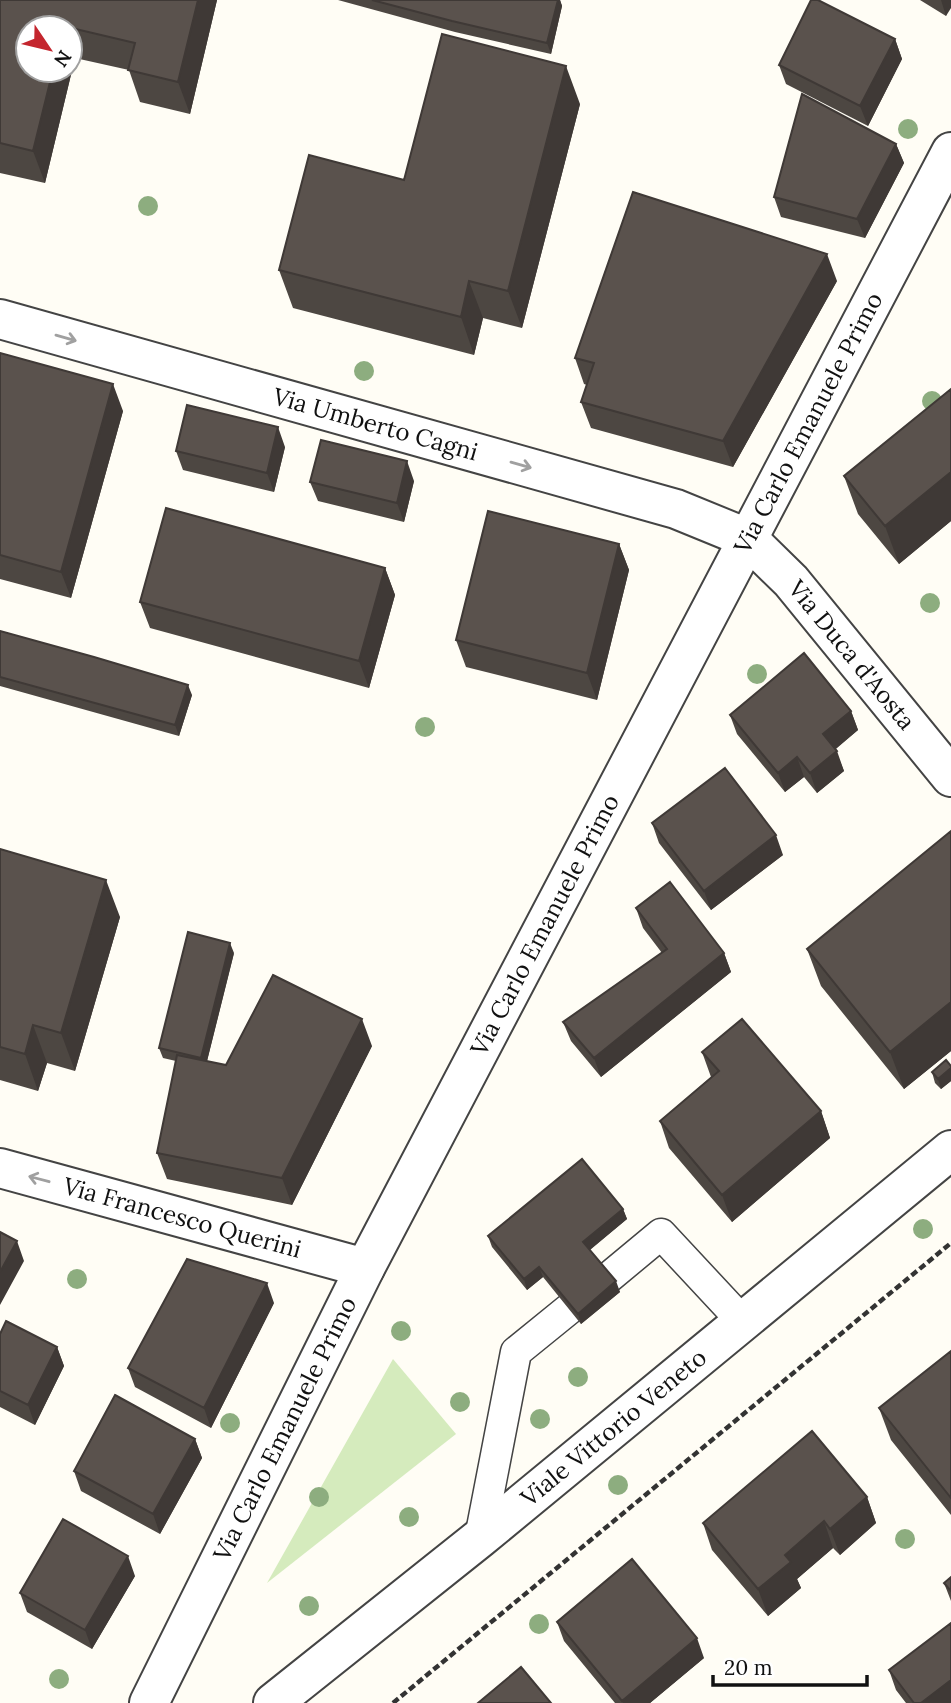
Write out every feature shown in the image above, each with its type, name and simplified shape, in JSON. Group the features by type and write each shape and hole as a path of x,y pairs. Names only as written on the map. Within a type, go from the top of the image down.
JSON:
{"street":[{"name":"Via Carlo Emanuele Primo","path":"149,1703 365,1268 951,152"},
{"name":"Via Umberto Cagni","path":"0,319 676,509 747,538"},
{"name":"Via Duca d'Aosta","path":"747,538 791,581 951,777"},
{"name":"Viale Vittorio Veneto","path":"273,1703 480,1538 951,1150"},
{"name":"Via Francesco Querini","path":"0,1168 365,1268"}],"lane":[{"path":"608,1278 661,1234 743,1322"},
{"path":"480,1538 516,1352 569,1309"}],"path":[{"path":"393,1703 951,1243"}],"green space":[{"path":"393,1359 456,1434 267,1583"}],"building":[{"path":"0,0 198,0 178,82 128,70 135,43 84,31 84,14 14,14 14,84 50,84 33,151 0,143"},
{"path":"372,0 558,0 547,43"},
{"path":"811,0 818,0 895,39 860,106 779,65"},
{"path":"442,34 566,66 508,291 469,281 461,317 279,270 309,155 404,180"},
{"path":"802,94 896,144 857,219 774,197"},
{"path":"633,192 827,254 723,441 581,402 594,363 575,358"},
{"path":"0,353 113,384 61,572 0,555"},
{"path":"951,389 951,472 885,526 844,476"},
{"path":"187,405 278,427 267,473 176,451"},
{"path":"321,440 407,461 397,503 310,482"},
{"path":"166,508 385,568 359,661 140,602"},
{"path":"488,511 619,544 587,673 456,640"},
{"path":"0,631 188,685 175,725 0,677"},
{"path":"804,653 851,711 823,734 837,751 810,773 797,757 778,773 730,715"},
{"path":"725,768 776,835 704,891 652,823"},
{"path":"951,831 951,1002 890,1052 807,949"},
{"path":"0,849 106,880 61,1033 33,1025 25,1054 0,1047"},
{"path":"670,882 724,953 594,1058 563,1022 667,949 636,908"},
{"path":"188,932 230,943 201,1058 159,1048"},
{"path":"273,975 362,1019 282,1178 157,1153 177,1055 226,1065"},
{"path":"742,1019 821,1111 722,1195 660,1121 719,1071 702,1052"},
{"path":"946,1060 951,1068 938,1079 932,1072"},
{"path":"582,1159 623,1209 583,1242 616,1281 578,1314 539,1267 524,1279 488,1236"},
{"path":"0,1232 17,1241 0,1272"},
{"path":"187,1259 267,1283 204,1408 128,1368"},
{"path":"6,1321 57,1347 28,1405 0,1391 0,1334"},
{"path":"951,1351 951,1498 879,1408"},
{"path":"115,1395 195,1439 153,1514 74,1471"},
{"path":"812,1431 867,1497 830,1529 824,1521 785,1555 791,1562 758,1589 703,1523"},
{"path":"63,1519 128,1556 85,1630 20,1593"},
{"path":"632,1559 697,1638 622,1701 557,1622"},
{"path":"951,1577 951,1591 944,1583"},
{"path":"951,1623 951,1680 921,1703 914,1703 889,1670"},
{"path":"521,1667 551,1703 478,1703"}]}
